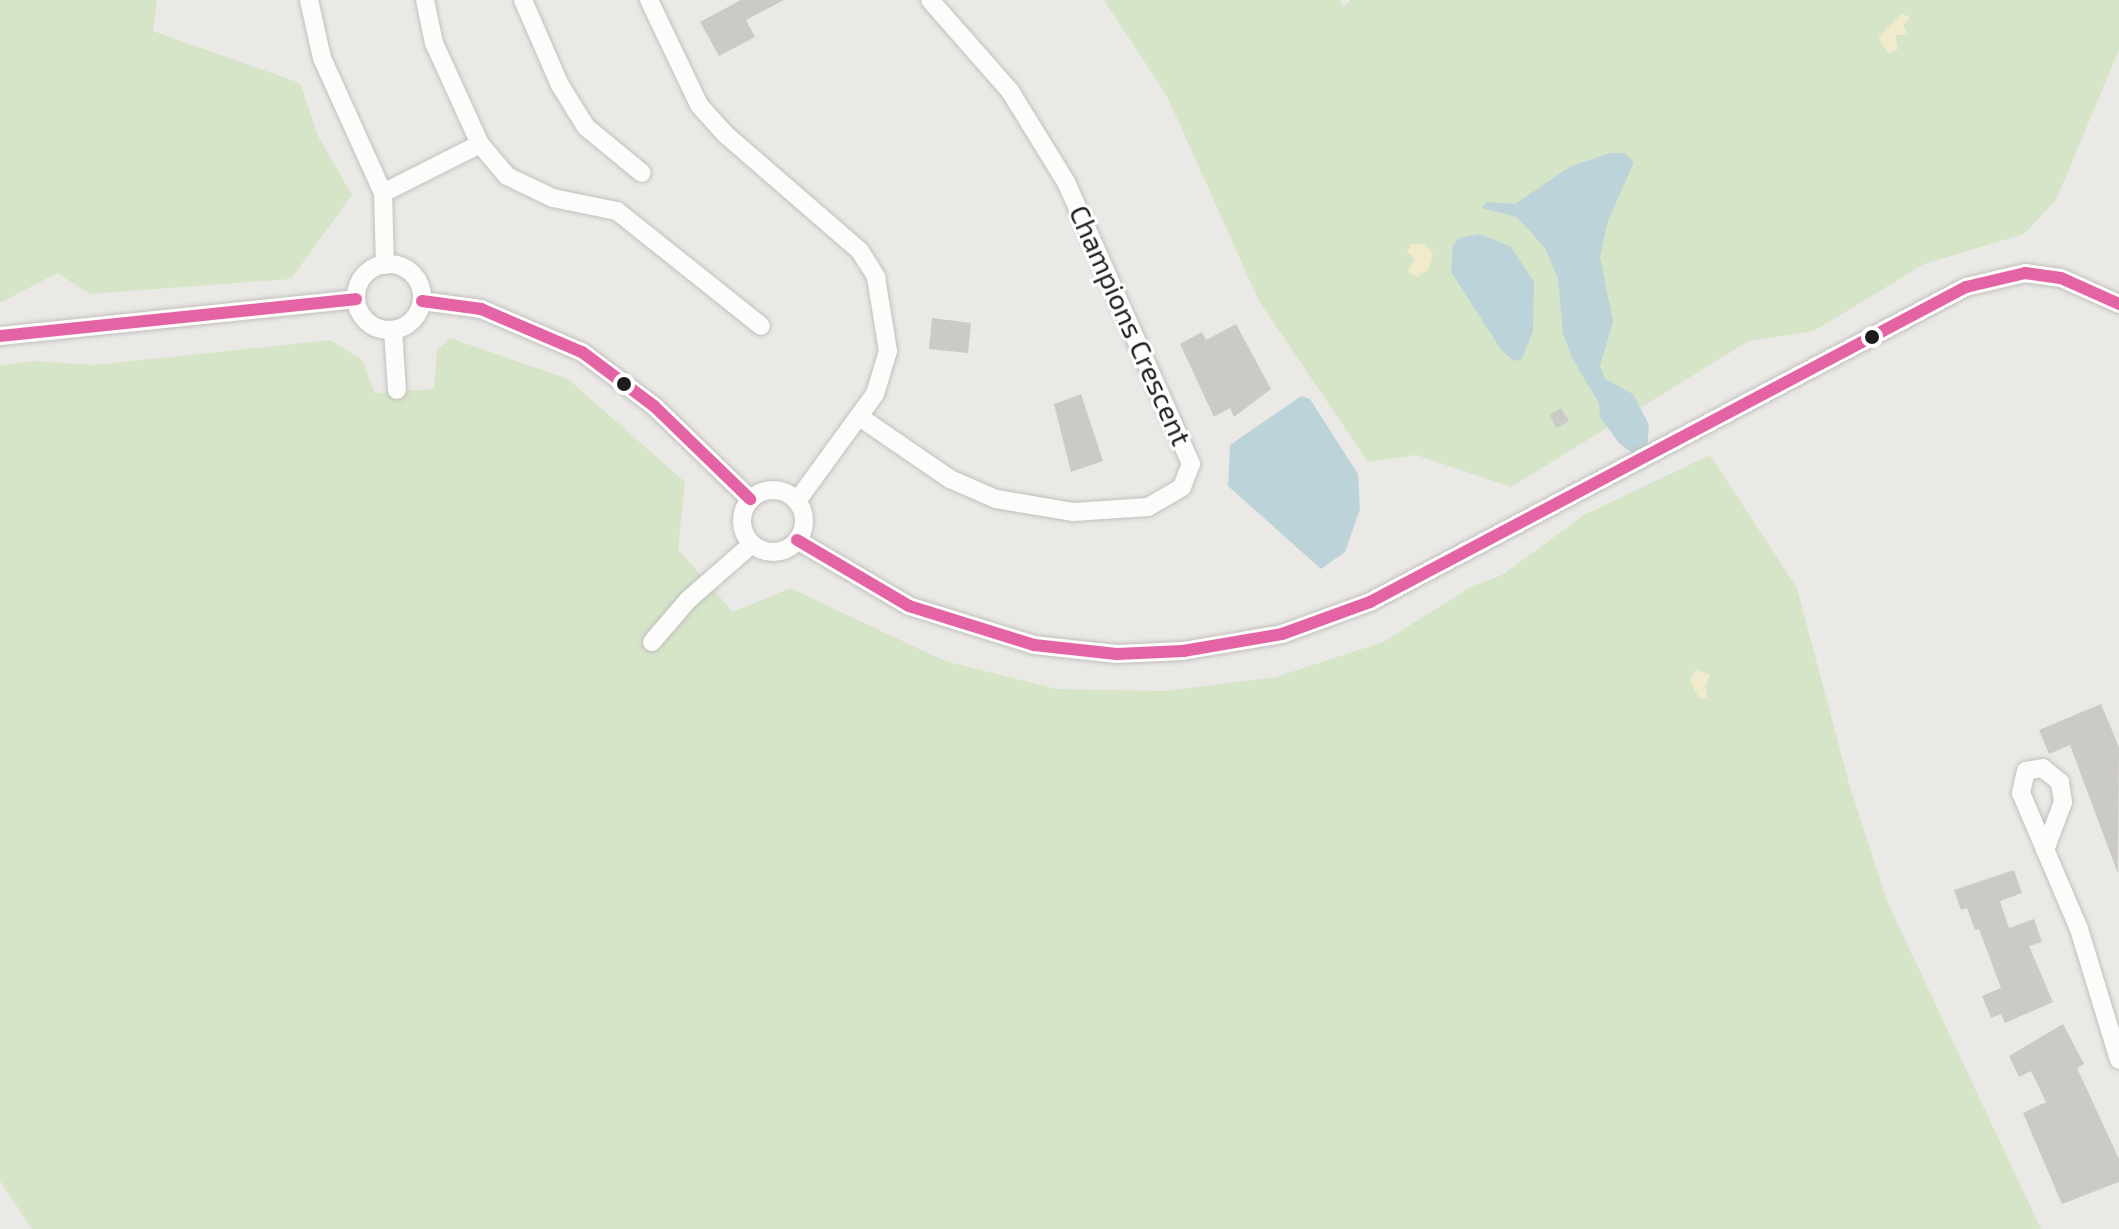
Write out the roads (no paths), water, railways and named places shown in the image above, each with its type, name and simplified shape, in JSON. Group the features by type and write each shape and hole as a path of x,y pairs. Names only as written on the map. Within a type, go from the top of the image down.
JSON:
{"street":[{"path":"309,0 322,58 383,193 385,265"},
{"path":"425,0 434,43 480,144 507,176 529,190 617,211 761,326"},
{"path":"523,0 560,85 586,127 642,173"},
{"path":"649,0 699,105 725,134 860,251 876,277 888,351 861,418 797,501"},
{"name":"Champions Crescent","path":"861,418 961,484 996,499 1074,512 1159,503 1182,487 1191,464 1066,182 1010,91 930,0"},
{"path":"383,193 480,144"},
{"path":"385,265 410,272 422,301 412,321 393,330 364,319 356,299 362,279 385,265"},
{"path":"797,540 909,606 981,632 1034,645 1117,654 1183,651 1282,634 1370,602 1966,287 2025,273 2083,285 2119,304"},
{"path":"0,336 356,299"},
{"path":"422,301 481,309 582,352 654,406 750,499"},
{"path":"393,330 397,390"},
{"path":"779,490 797,501 804,520 797,540 781,551 752,544 742,517 750,499 779,490"},
{"path":"652,642 688,600 752,544"},
{"path":"2045,850 2079,929 2119,1060"}],"water":[{"path":"1611,153 1625,153 1634,162 1608,221 1600,257 1613,322 1600,366 1605,379 1633,394 1649,425 1647,450 1636,456 1619,443 1600,417 1599,403 1572,358 1563,333 1558,279 1545,248 1517,217 1482,208 1487,202 1515,204 1571,166"},
{"path":"1480,234 1511,247 1534,282 1533,331 1522,359 1514,361 1502,351 1451,272 1453,245 1459,238"},
{"path":"1301,396 1310,399 1358,474 1360,509 1345,552 1321,569 1228,486 1230,445"}]}
